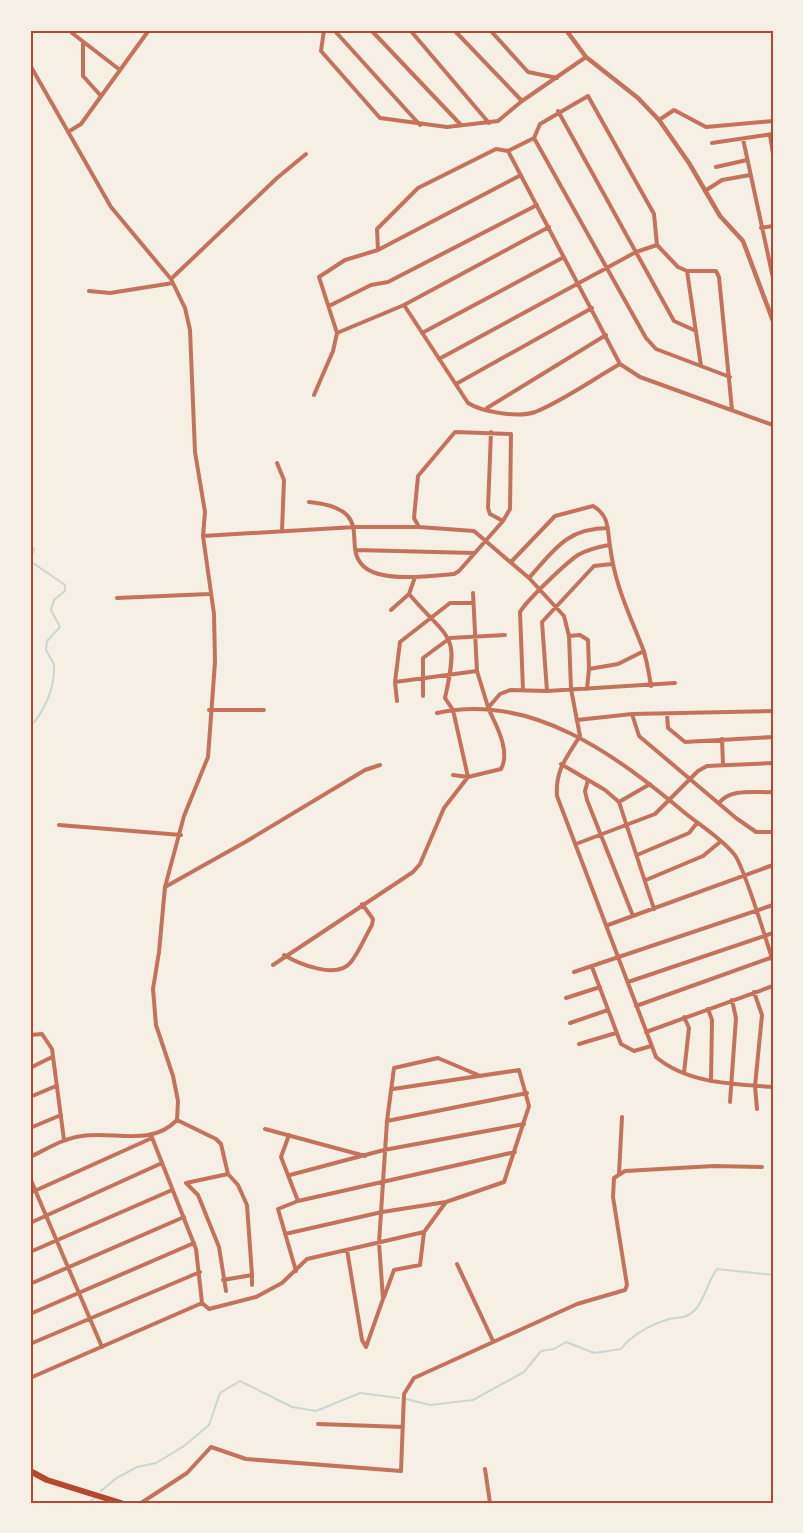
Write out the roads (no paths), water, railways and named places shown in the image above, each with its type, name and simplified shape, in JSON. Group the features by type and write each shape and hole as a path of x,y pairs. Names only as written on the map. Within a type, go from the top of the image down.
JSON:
{"main road":[{"path":"30,1471 47,1480 121,1503"}],"street":[{"path":"74,30 72,33 120,70"},
{"path":"68,132 81,124 149,30"},
{"path":"324,30 321,51 380,118 421,126 462,126 498,121 522,101 586,57"},
{"path":"334,30 421,126"},
{"path":"371,30 462,126"},
{"path":"410,30 489,123"},
{"path":"454,30 522,101"},
{"path":"491,30 528,72 558,78"},
{"path":"566,30 586,57 638,98 659,120 689,163 720,216 743,241 773,321"},
{"path":"83,42 83,76 101,96"},
{"path":"30,65 111,207 172,281 185,308 190,330 195,452 205,512 203,536 209,594 214,614 215,662 209,710 208,757 184,816 181,835 165,887 153,989 156,1025 173,1076 177,1120"},
{"path":"378,250 377,229 418,188 496,149 508,151 534,138 540,124 558,111 588,96 654,214 657,245 678,267 687,271 710,269 716,271 719,277 732,410"},
{"path":"659,120 674,110 706,127 773,121"},
{"path":"558,111 674,321 696,331"},
{"path":"712,143 771,134 773,154"},
{"path":"534,138 646,338 656,349 730,377"},
{"path":"743,139 760,228 773,278"},
{"path":"508,151 620,364 640,377 773,425"},
{"path":"89,291 111,293 172,281 277,178 306,154"},
{"path":"716,167 747,160"},
{"path":"314,395 333,351 337,333 319,277 345,260 378,250 521,175"},
{"path":"705,191 722,180 750,175"},
{"path":"329,306 371,285 388,282 537,205"},
{"path":"760,228 773,226"},
{"path":"337,333 404,305 549,227"},
{"path":"439,359 636,252 657,245"},
{"path":"422,333 565,257"},
{"path":"687,271 701,366"},
{"path":"404,305 468,402 486,409 518,414 534,413 620,364"},
{"path":"456,384 592,308"},
{"path":"486,409 606,335"},
{"path":"309,502 326,503 339,508 349,516 355,527 356,550 365,568 378,574 415,577 453,574 475,553 503,521 510,509 511,434 455,432 418,476 414,518 419,527"},
{"path":"490,432 488,508 490,514 503,521"},
{"path":"277,463 284,480 282,531"},
{"path":"510,562 555,516 593,506 607,519 612,564 623,606 644,651 651,686"},
{"path":"203,536 355,527 419,527 474,531 559,607 568,624 571,689 580,736 561,764 556,780 557,796 608,925 651,1046 656,1057 665,1065 684,1073 711,1081 773,1088"},
{"path":"529,578 557,546 573,534 608,528"},
{"path":"523,690 520,612 526,601 577,556 595,547 609,545"},
{"path":"356,550 475,553"},
{"path":"547,691 542,622 559,607 594,566 612,564"},
{"path":"391,609 410,594 415,577"},
{"path":"453,775 468,777 501,769 504,763 499,732 488,708 477,671 473,593"},
{"path":"117,598 209,594"},
{"path":"410,594 430,619 450,638 452,674 445,698 453,710 468,777"},
{"path":"397,701 395,682 400,642 450,603 473,603"},
{"path":"423,696 423,658 450,638 505,635"},
{"path":"569,636 580,635 588,640 587,689"},
{"path":"589,669 618,664 644,651"},
{"path":"395,682 477,671"},
{"path":"488,708 500,694 510,690 547,691 675,683"},
{"path":"437,713 488,708 518,714 580,736 650,784 736,855 773,959 636,1006"},
{"path":"209,710 264,710"},
{"path":"577,720 632,714 773,711"},
{"path":"632,714 639,736 719,803 756,832 767,834 773,832"},
{"path":"667,714 669,728 685,742 773,737"},
{"path":"722,739 723,764"},
{"path":"576,844 655,814 690,778 707,766 773,763"},
{"path":"561,764 614,796 619,802 654,909"},
{"path":"165,887 247,842 365,770 380,765"},
{"path":"273,965 413,872 420,864 444,808 468,777"},
{"path":"588,780 585,791 633,916"},
{"path":"619,802 650,784"},
{"path":"719,803 725,796 734,793 773,792"},
{"path":"637,855 689,833 697,823"},
{"path":"59,825 181,835"},
{"path":"646,880 703,856 720,842"},
{"path":"608,925 773,866"},
{"path":"284,956 301,965 334,970 344,968 350,963 372,925 373,919 362,904"},
{"path":"574,972 619,959 773,904"},
{"path":"628,982 773,933"},
{"path":"592,967 616,1033 626,1048 634,1051 651,1046"},
{"path":"646,1032 773,986"},
{"path":"566,998 600,987"},
{"path":"754,992 762,1015 755,1086 757,1109"},
{"path":"730,1102 736,1018 732,1000"},
{"path":"708,1009 712,1020 711,1081"},
{"path":"570,1023 608,1010"},
{"path":"684,1017 688,1028 684,1073"},
{"path":"579,1044 616,1033"},
{"path":"30,1035 42,1034 52,1049 64,1140"},
{"path":"30,1068 52,1058"},
{"path":"383,1299 379,1243 384,1150 394,1068 438,1058 479,1076"},
{"path":"285,1234 382,1212 446,1202 504,1182 529,1106 519,1070 393,1089"},
{"path":"30,1097 56,1086"},
{"path":"387,1121 527,1093"},
{"path":"30,1128 61,1115"},
{"path":"619,1174 622,1117"},
{"path":"30,1193 151,1137 177,1120"},
{"path":"177,1120 219,1141 228,1174 238,1185 247,1205 252,1286"},
{"path":"290,1175 384,1150 524,1124"},
{"path":"266,1128 365,1156"},
{"path":"289,1135 281,1158 290,1175 298,1201"},
{"path":"30,1157 64,1140 81,1136 151,1137"},
{"path":"151,1137 194,1243 200,1272 202,1302 209,1309 256,1297 282,1283 308,1259 424,1232"},
{"path":"296,1271 278,1209 298,1201 515,1152"},
{"path":"30,1223 162,1163"},
{"path":"141,1503 188,1473 211,1447 246,1459 397,1473 403,1469 404,1394 414,1378 577,1304 625,1290 627,1285 612,1197 614,1178 619,1174 714,1166 762,1167"},
{"path":"226,1291 219,1247 198,1196 186,1183 228,1174"},
{"path":"30,1178 102,1347"},
{"path":"30,1252 173,1190"},
{"path":"347,1250 362,1340 366,1347 394,1270 420,1265 424,1232 446,1202"},
{"path":"30,1284 184,1217"},
{"path":"30,1314 194,1243"},
{"path":"457,1264 493,1341"},
{"path":"30,1344 200,1272"},
{"path":"224,1280 252,1275"},
{"path":"30,1378 202,1302"},
{"path":"318,1424 403,1427"},
{"path":"485,1469 490,1503"}],"waterway":[{"path":"30,545 34,549 30,561 65,585 65,591 54,600 51,610 60,627 47,641 46,650 54,666 53,683 44,707 30,727"},
{"path":"406,1399 430,1405 473,1400 524,1372 541,1351 554,1349 566,1342 594,1353 621,1349 630,1339 649,1327 692,1313 701,1301 717,1269 773,1275"},
{"path":"101,1491 115,1479 137,1467 156,1463 184,1446 209,1425 220,1393 240,1381 292,1407 316,1411 360,1393 399,1398"},
{"path":"88,1503 95,1498"}]}
